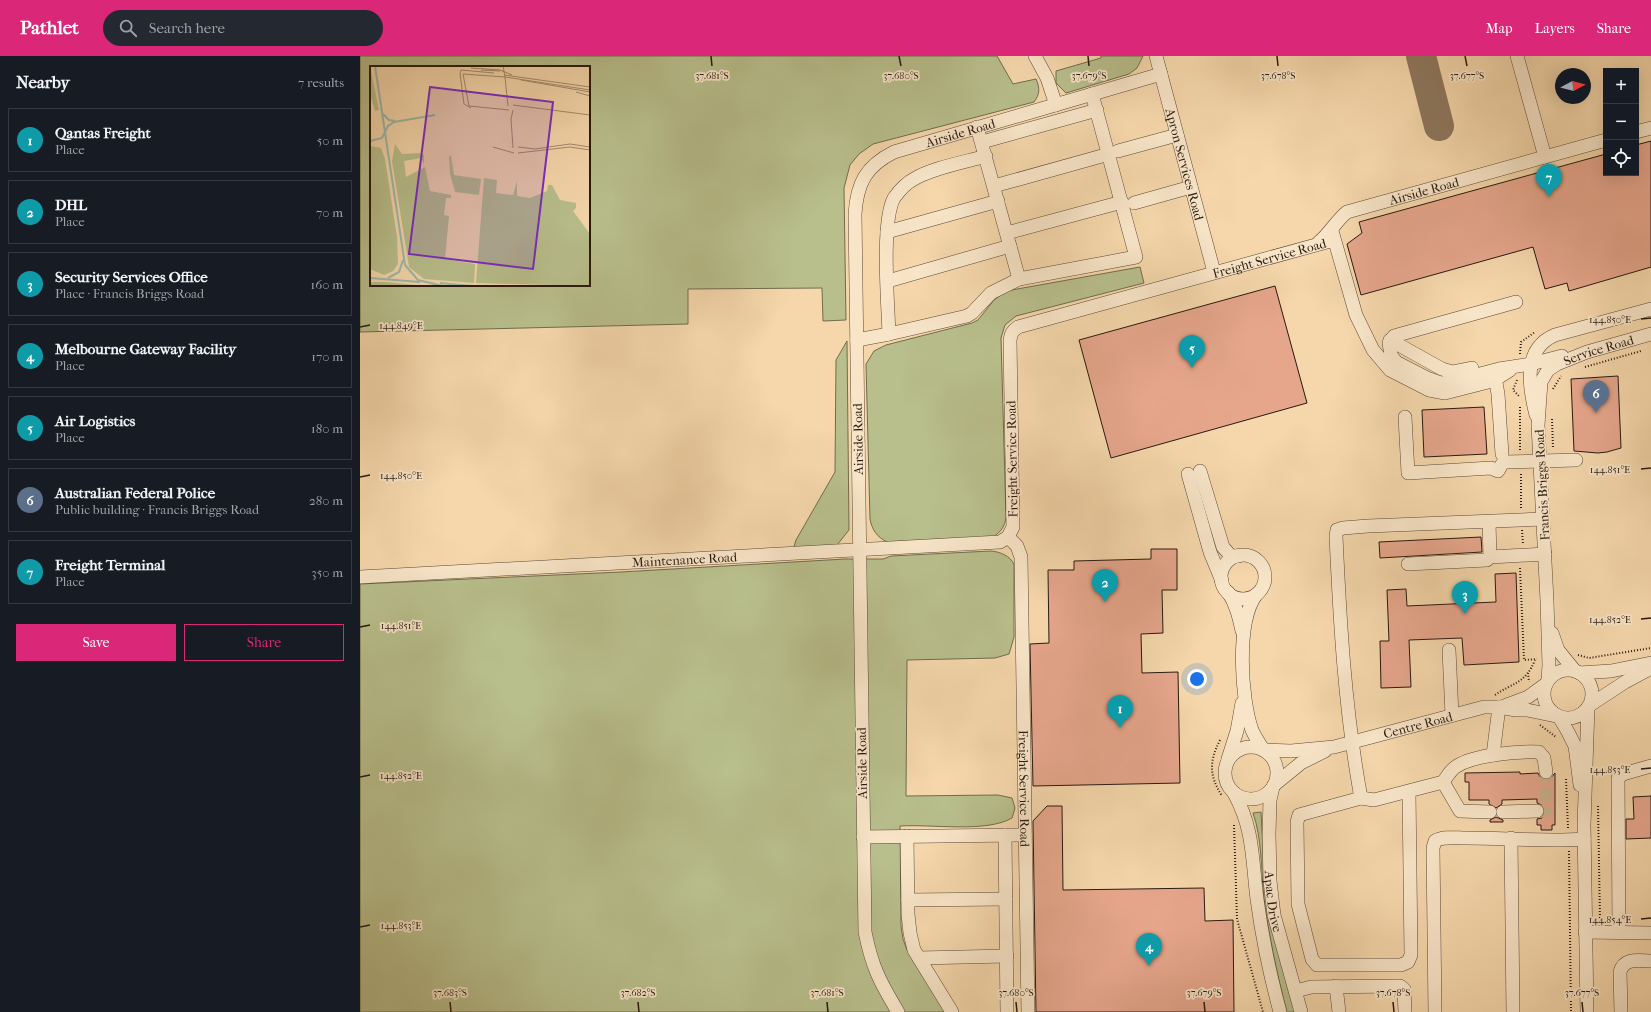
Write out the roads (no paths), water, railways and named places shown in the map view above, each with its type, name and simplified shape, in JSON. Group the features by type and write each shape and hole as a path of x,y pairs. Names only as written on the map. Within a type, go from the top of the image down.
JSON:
{"street":[{"path":"1035,56 1047,78 1056,104"},
{"name":"Apron Services Road","path":"1156,56 1214,272"},
{"path":"1517,56 1545,157"},
{"name":"Airside Road","path":"898,1012 881,984 872,963 865,932 856,200 863,179 875,163 894,152 1161,74"},
{"path":"857,340 967,316 972,313 991,293 1020,279 1136,257 1128,202 1113,152 1092,94"},
{"path":"982,142 1097,110"},
{"path":"977,127 1020,279"},
{"path":"1639,131 1651,128"},
{"path":"994,186 1177,134"},
{"name":"Airside Road","path":"1333,234 1338,220 1348,212 1603,141"},
{"path":"889,334 887,232 890,209 894,198 912,180 927,173 986,156"},
{"path":"1007,233 1191,186"},
{"path":"887,232 998,201"},
{"path":"1333,234 1353,307 1373,350 1390,370 1429,390 1440,393 1451,392 1494,371 1531,356 1533,358 1587,352"},
{"name":"Freight Service Road","path":"1028,1012 1021,557 1017,546 1008,538 1013,527 1011,333 1018,327 1316,244 1333,234"},
{"path":"888,281 1010,246"},
{"path":"1516,302 1394,336 1390,340 1389,348 1394,360 1436,381 1450,382 1494,371 1514,368 1533,358"},
{"name":"Service Road","path":"1533,358 1541,343 1555,335 1651,309"},
{"name":"Service Road","path":"1548,370 1557,364 1587,352 1651,334"},
{"path":"1533,358 1531,394 1538,425"},
{"name":"Francis Briggs Road","path":"1547,682 1549,666 1547,601 1538,425 1541,382 1548,370"},
{"path":"1494,371 1498,394 1502,454"},
{"path":"1405,417 1408,473 1495,470 1506,462 1540,456"},
{"path":"1495,470 1496,458 1502,454 1540,456 1554,461 1576,460"},
{"path":"1243,641 1246,618 1251,603 1262,588 1265,580 1262,566 1252,557 1231,556 1223,548 1194,473 1210,552 1240,618 1243,641 1244,687 1248,716 1252,730 1264,749 1272,756 1277,766 1278,776 1274,786 1264,796 1256,799 1247,799 1229,795 1229,786 1226,777 1227,764 1239,720 1244,687"},
{"path":"1361,798 1351,742 1343,668 1336,544 1337,530 1343,528 1368,526 1543,519"},
{"path":"1489,522 1490,557"},
{"name":"Maintenance Road","path":"360,577 860,551 1000,542 1008,538"},
{"path":"1408,564 1487,560 1490,557 1545,554"},
{"path":"1239,556 1225,565 1222,575 1225,587 1235,598 1244,599 1256,595"},
{"name":"Francis Briggs Road","path":"1547,601 1555,645 1560,654 1577,672"},
{"path":"1449,650 1452,715"},
{"path":"1611,671 1634,660 1651,656"},
{"path":"1651,663 1611,671 1577,672 1566,670 1558,672 1547,682 1544,692 1544,700 1550,711 1558,716 1567,718 1575,717 1583,714 1589,706 1625,682 1651,668"},
{"path":"1577,672 1587,678 1591,687 1592,696 1589,706 1584,825 1587,1012"},
{"name":"Centre Road","path":"1501,707 1528,697 1547,682"},
{"path":"1493,755 1501,707"},
{"name":"Centre Road","path":"1274,786 1301,763 1334,747 1480,708 1501,707 1558,716"},
{"path":"1558,716 1575,746 1584,825"},
{"path":"1227,764 1232,754 1242,748 1253,746 1264,749"},
{"name":"Centre Road","path":"1264,749 1291,751 1334,747"},
{"path":"1408,791 1410,954 1408,962 1401,965 1317,965 1312,959 1298,912 1297,818 1303,813 1361,798 1374,800 1408,791 1443,782 1453,768 1458,765 1493,755 1538,752 1544,758 1546,772"},
{"path":"1619,931 1618,778 1623,774 1651,766"},
{"path":"1443,782 1460,811 1537,811"},
{"name":"Apac Drive","path":"1274,786 1270,800 1269,815 1270,881 1274,915 1301,1012"},
{"name":"Apac Drive","path":"1229,795 1242,809 1251,838 1261,923 1280,1012"},
{"path":"1006,835 1007,1012"},
{"path":"863,837 1025,835"},
{"path":"907,836 910,933 914,950 952,1012"},
{"path":"1435,1012 1433,848 1435,841 1438,839 1459,838 1511,838 1536,840 1584,839"},
{"path":"1511,838 1513,1012"},
{"path":"908,900 1006,899"},
{"path":"1585,932 1619,931 1651,933"},
{"path":"919,958 1006,956"},
{"path":"1621,1012 1620,972 1622,965 1627,961 1651,962"},
{"path":"1336,986 1339,1012"},
{"path":"1296,991 1310,987 1400,986 1404,989 1405,1012"}],"tunnel":[{"path":"1537,811 1546,811 1546,772"}],"place":[{"name":"Freight Terminal","path":"1549,197"},
{"name":"Air Logistics","path":"1192,368"},
{"name":"Australian Federal Police","path":"1596,413"},
{"name":"DHL","path":"1105,602"},
{"name":"Security Services Office","path":"1465,614"},
{"name":"Qantas Freight","path":"1120,728"},
{"name":"Melbourne Gateway Facility","path":"1149,966"}]}
